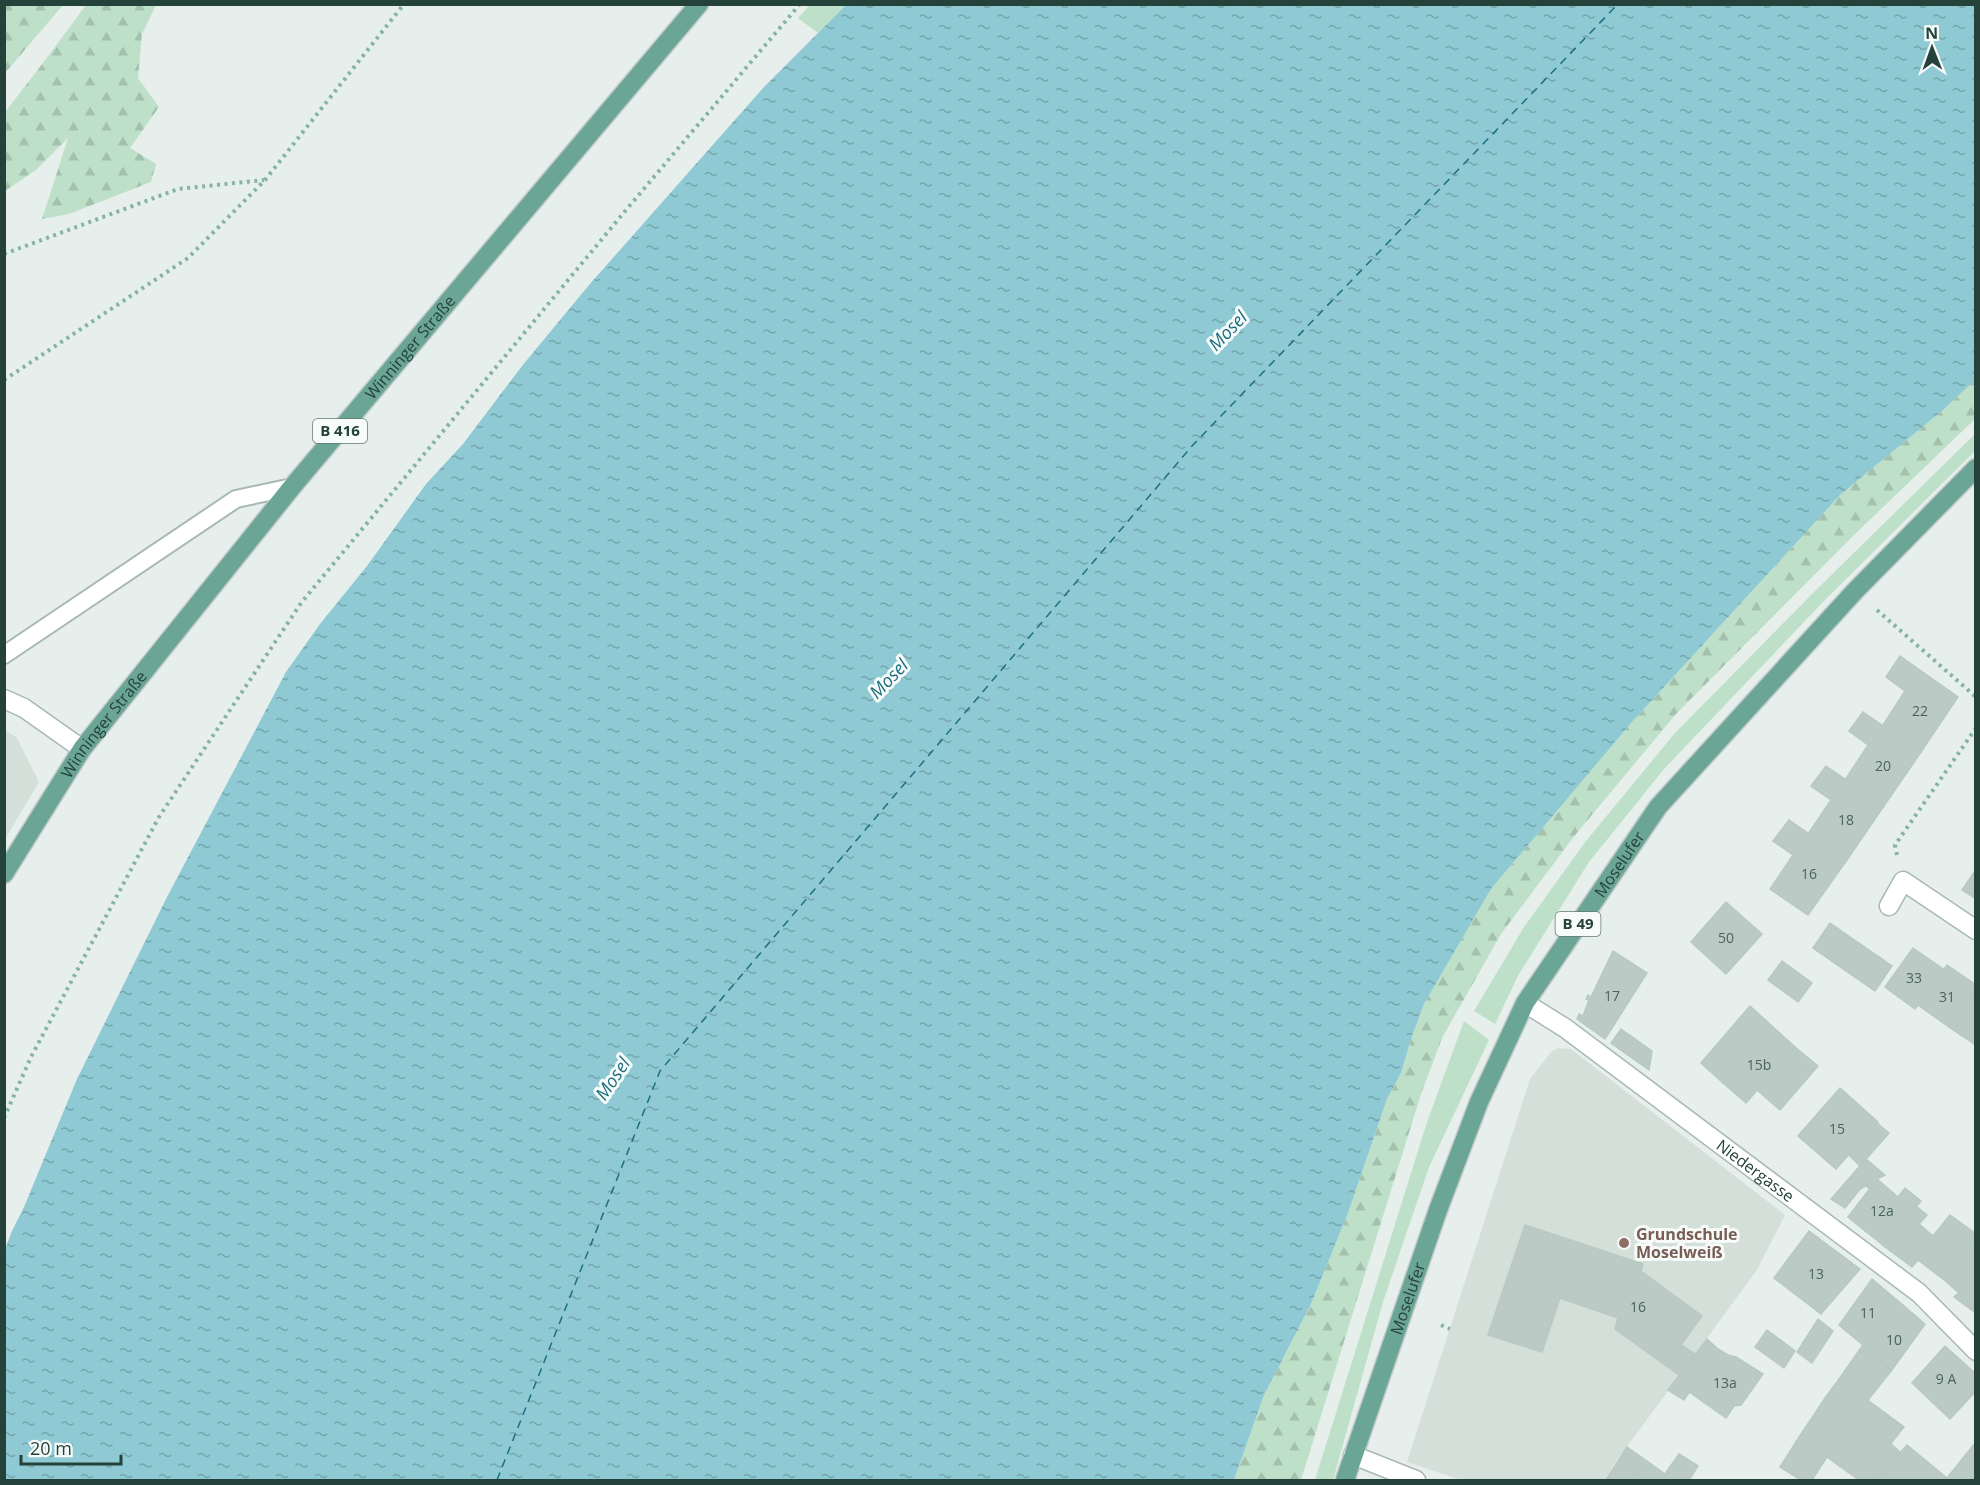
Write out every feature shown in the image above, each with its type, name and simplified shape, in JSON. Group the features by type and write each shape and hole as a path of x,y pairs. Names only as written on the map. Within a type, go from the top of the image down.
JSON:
{"main road":[{"name":"Winninger Straße","path":"4,874 82,749 292,487 699,4"},
{"name":"Moselufer","path":"1346,1480 1438,1210 1479,1102 1525,1003 1658,807 1855,591 1976,468"}],"street":[{"path":"4,699 24,708 82,749"},
{"path":"1889,906 1903,881 1976,930"},
{"name":"Niedergasse","path":"1525,1003 1565,1028 1919,1293 1976,1351"},
{"path":"1353,1455 1416,1480"}],"lane":[{"path":"4,656 236,500 292,487"}],"path":[{"path":"4,380 188,258 265,180 404,4"},
{"path":"4,1118 31,1057 159,817 301,603 626,210 800,4"},
{"path":"4,254 178,189 265,180"},
{"path":"1877,610 1976,697"},
{"path":"1903,881 1895,845 1976,728"},
{"path":"1441,1325 1450,1329"}],"shaded area":[{"path":"5,730 17,738 39,782 5,839"},
{"name":"Grundschule Moselweiß","path":"1558,1048 1571,1049 1785,1215 1757,1270 1615,1463 1606,1480 1461,1480 1407,1462 1530,1079 1551,1052"}],"green space":[{"path":"4,5 63,5 5,73"},
{"path":"86,5 156,5 142,34 138,78 159,107 130,148 156,164 151,182 69,214 42,219 68,138 36,170 5,191 5,112"},
{"path":"810,5 846,5 818,33 798,18"},
{"path":"1975,380 1975,419 1854,535 1676,714 1576,834 1501,934 1442,1038 1421,1094 1301,1480 1234,1480 1264,1395 1311,1304 1348,1213 1387,1099 1401,1073 1424,1004 1491,889 1632,722 1840,495 1943,410"},
{"path":"1975,434 1975,451 1823,602 1664,769 1589,862 1519,974 1495,1024 1474,1011 1524,927 1586,841 1675,733"},
{"path":"1464,1021 1489,1040 1429,1167 1383,1302 1333,1480 1315,1480 1427,1122"}],"water":[{"name":"Mosel","path":"846,5 1975,5 1975,380 1943,410 1840,495 1632,722 1491,889 1424,1004 1401,1073 1387,1099 1348,1213 1311,1304 1264,1395 1234,1480 5,1480 4,1252 77,1079 167,897 286,672 426,484 463,444 522,366 589,285 764,87"}],"building":[{"path":"1900,656 1958,697 1921,752 1883,725 1905,691 1886,677"},
{"path":"1863,712 1921,752 1884,806 1845,780 1868,745 1849,731"},
{"path":"1826,766 1884,806 1847,860 1808,834 1831,800 1811,786"},
{"path":"1789,820 1847,860 1808,915 1770,889 1793,855 1773,841"},
{"path":"1976,872 1976,899 1962,890"},
{"path":"1726,902 1762,934 1726,974 1691,942"},
{"path":"1830,923 1892,966 1875,991 1813,948"},
{"path":"1913,948 1943,969 1915,1009 1885,987"},
{"path":"1613,951 1647,973 1605,1039 1577,1019 1579,1014 1583,1016 1589,1000 1586,999 1588,995 1591,997"},
{"path":"1782,961 1812,983 1798,1002 1768,980"},
{"path":"1947,965 1976,985 1976,990 1949,1027 1918,1005"},
{"path":"1976,990 1976,1045 1949,1027"},
{"path":"1750,1006 1773,1027 1723,1083 1701,1063"},
{"path":"1773,1027 1795,1047 1746,1103 1723,1083"},
{"path":"1621,1029 1652,1051 1649,1070 1611,1043"},
{"path":"1795,1047 1818,1066 1780,1110 1757,1090"},
{"path":"1840,1088 1878,1122 1836,1169 1798,1136"},
{"path":"1877,1123 1889,1133 1860,1166 1849,1155"},
{"path":"1866,1159 1885,1175 1877,1179 1870,1189 1866,1186 1860,1189 1845,1208 1831,1199"},
{"path":"1877,1179 1898,1197 1905,1188 1921,1201 1884,1246 1848,1217"},
{"path":"1916,1206 1927,1215 1919,1224 1933,1236 1950,1215 1976,1234 1943,1279 1918,1260 1912,1267 1884,1246"},
{"path":"1525,1225 1643,1264 1641,1271 1702,1316 1681,1345 1695,1354 1679,1375 1615,1329 1618,1318 1560,1298 1542,1352 1488,1335"},
{"path":"1809,1231 1860,1269 1821,1314 1774,1278"},
{"path":"1976,1237 1976,1313 1954,1297 1959,1293 1943,1279"},
{"path":"1872,1279 1897,1300 1863,1345 1839,1325"},
{"path":"1897,1300 1925,1324 1891,1371 1863,1345"},
{"path":"1818,1319 1833,1331 1812,1363 1797,1352"},
{"path":"1767,1330 1795,1351 1784,1368 1755,1347"},
{"path":"1707,1339 1718,1349 1684,1400 1668,1390"},
{"path":"1863,1345 1891,1371 1868,1400 1839,1379"},
{"path":"1945,1346 1976,1374 1976,1391 1950,1419 1912,1383"},
{"path":"1718,1349 1763,1374 1741,1405 1734,1406 1726,1418 1688,1391"},
{"path":"1839,1379 1904,1427 1889,1446 1825,1398"},
{"path":"1825,1398 1901,1453 1877,1480 1859,1480 1799,1437"},
{"path":"1799,1437 1827,1457 1812,1480 1801,1480 1780,1467"},
{"path":"1976,1442 1976,1480 1947,1478"},
{"path":"1907,1445 1947,1478 1950,1480 1877,1480"},
{"path":"1627,1447 1651,1464 1647,1469 1642,1466 1633,1480 1606,1480"},
{"path":"1679,1454 1698,1466 1689,1480 1633,1480 1642,1466 1647,1469 1651,1464 1665,1474"}],"ferry route":[{"path":"497,1480 660,1071 1192,446 1618,4"}],"place":[{"name":"Grundschule Moselweiß","path":"1624,1243"}]}
